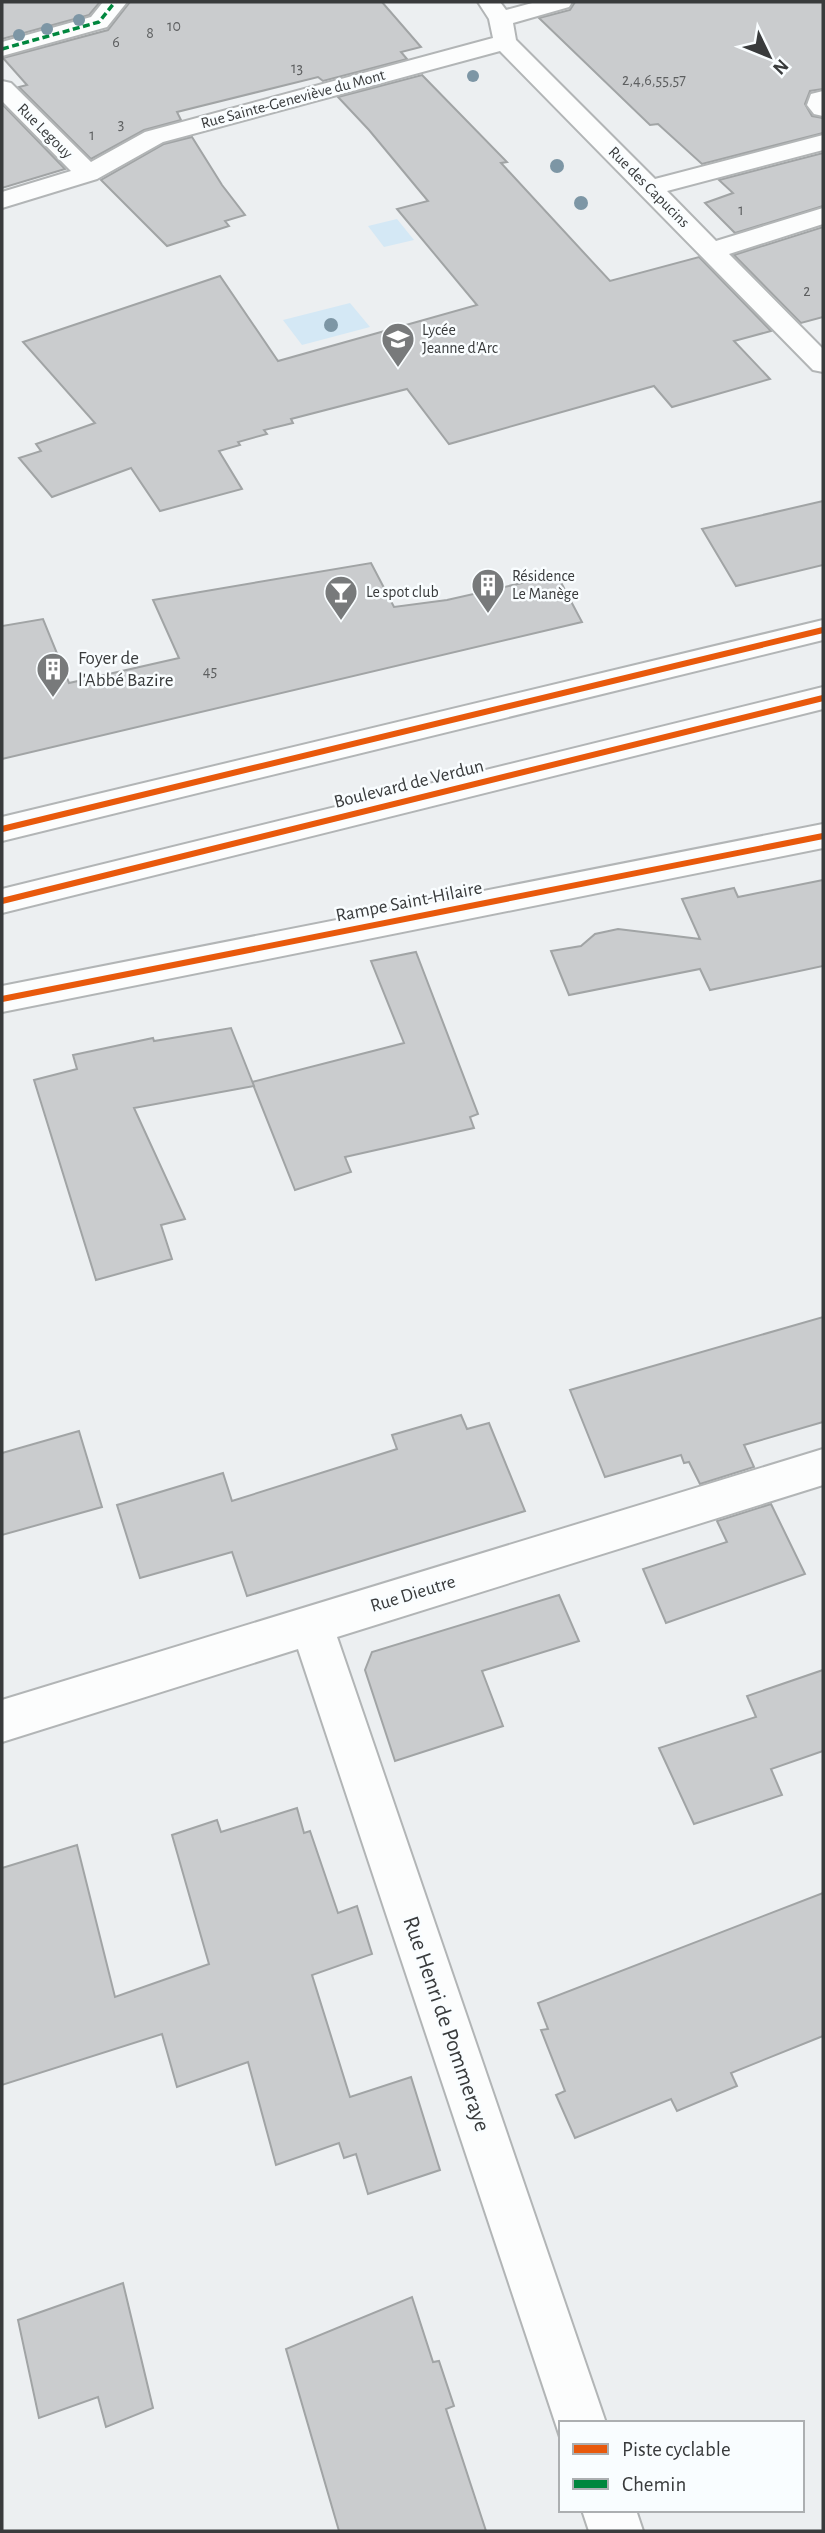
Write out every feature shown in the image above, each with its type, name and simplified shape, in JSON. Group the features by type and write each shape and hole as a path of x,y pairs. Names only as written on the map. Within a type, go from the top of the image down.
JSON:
{"street":[{"path":"2,49 99,22 115,2"},
{"name":"Rue Sainte-Geneviève du Mont","path":"2,200 88,174 154,137 561,2"},
{"name":"Rue des Capucins","path":"498,21 650,188 823,364"},
{"name":"Rue Legouy","path":"2,90 88,174"},
{"path":"823,98 818,106 823,109"},
{"path":"650,188 823,142"},
{"path":"713,250 823,216"},
{"path":"2,828 823,630"},
{"name":"Boulevard de Verdun","path":"2,901 823,698"},
{"name":"Rampe Saint-Hilaire","path":"2,999 823,836"},
{"name":"Rue Dieutre","path":"2,1721 823,1467"},
{"name":"Rue Henri de Pommeraye","path":"312,1625 579,2421"},
{"path":"610,2512 616,2531"}],"shaded area":[{"path":"397,219 414,240 384,247 368,226"},
{"path":"350,303 370,327 302,345 283,320"}],"building":[{"path":"2,2 100,2 89,15 2,39"},
{"path":"130,2 382,2 421,47 401,52 407,59 323,81 318,77 177,112 181,120 144,130 91,159 19,87 27,85 3,58 108,30"},
{"path":"575,2 823,2 823,89 810,91 805,104 812,116 823,118 823,133 702,164 658,124 650,125 539,18 570,10"},
{"path":"422,75 507,162 501,163 610,281 699,257 771,331 734,341 770,379 672,407 654,386 449,444 407,389 291,419 293,423 264,430 267,434 238,442 240,445 219,451 242,489 160,511 131,468 52,497 19,458 41,451 36,444 95,423 23,342 220,276 278,361 477,305 397,209 428,201 338,97"},
{"path":"2,104 65,169 2,188"},
{"path":"192,137 222,185 245,215 225,221 229,226 167,246 101,180 164,144"},
{"path":"823,153 823,206 735,233 705,203 733,193 719,180"},
{"path":"823,227 823,317 801,323 734,255"},
{"path":"823,501 823,565 736,586 702,529"},
{"path":"371,563 394,607 447,600 557,575 582,622 2,759 2,626 43,619 69,683 179,658 153,600"},
{"path":"823,880 823,966 710,990 700,969 569,995 551,951 581,946 595,934 618,929 700,939 682,899 734,888 738,897"},
{"path":"416,952 478,1114 470,1117 474,1128 345,1157 351,1172 295,1190 252,1082 404,1043 371,961"},
{"path":"231,1028 254,1086 134,1108 185,1219 161,1225 172,1259 96,1280 34,1080 77,1069 73,1055 153,1038 154,1041"},
{"path":"823,1317 823,1422 744,1445 754,1467 700,1484 689,1462 684,1463 681,1455 605,1477 570,1390"},
{"path":"461,1415 467,1429 489,1423 525,1511 247,1596 232,1552 140,1578 117,1505 223,1473 232,1501 397,1449 392,1435"},
{"path":"79,1431 102,1507 2,1535 2,1453"},
{"path":"771,1504 805,1574 666,1623 643,1569 727,1542 717,1521"},
{"path":"559,1595 579,1641 482,1671 503,1726 395,1761 365,1670 372,1652"},
{"path":"823,1670 823,1751 771,1769 782,1795 694,1824 659,1748 756,1717 747,1696"},
{"path":"297,1808 304,1833 310,1831 338,1913 357,1906 372,1954 312,1975 350,2097 411,2077 440,2170 368,2194 356,2154 344,2158 339,2143 276,2165 248,2062 177,2087 162,2034 2,2085 2,1868 77,1845 115,1997 209,1964 172,1835 217,1820 221,1832"},
{"path":"823,1893 823,2036 731,2073 737,2086 677,2111 671,2099 575,2138 556,2095 565,2091 541,2030 548,2029 538,2003"},
{"path":"123,2283 153,2408 106,2427 98,2397 39,2418 18,2320"},
{"path":"412,2297 433,2362 439,2361 454,2406 446,2409 486,2531 339,2531 286,2349"}],"marked path":[{"path":"2,49 99,22 115,2"}],"cycle path":[{"path":"2,829 823,630"},
{"path":"2,901 823,698"},
{"path":"2,999 823,836"}],"place":[{"name":"Lycée Jeanne d'Arc","path":"398,369"},
{"name":"Résidence Le Manège","path":"488,615"},
{"name":"Le spot club","path":"341,622"},
{"name":"Foyer de l'Abbé Bazire","path":"53,699"}]}
